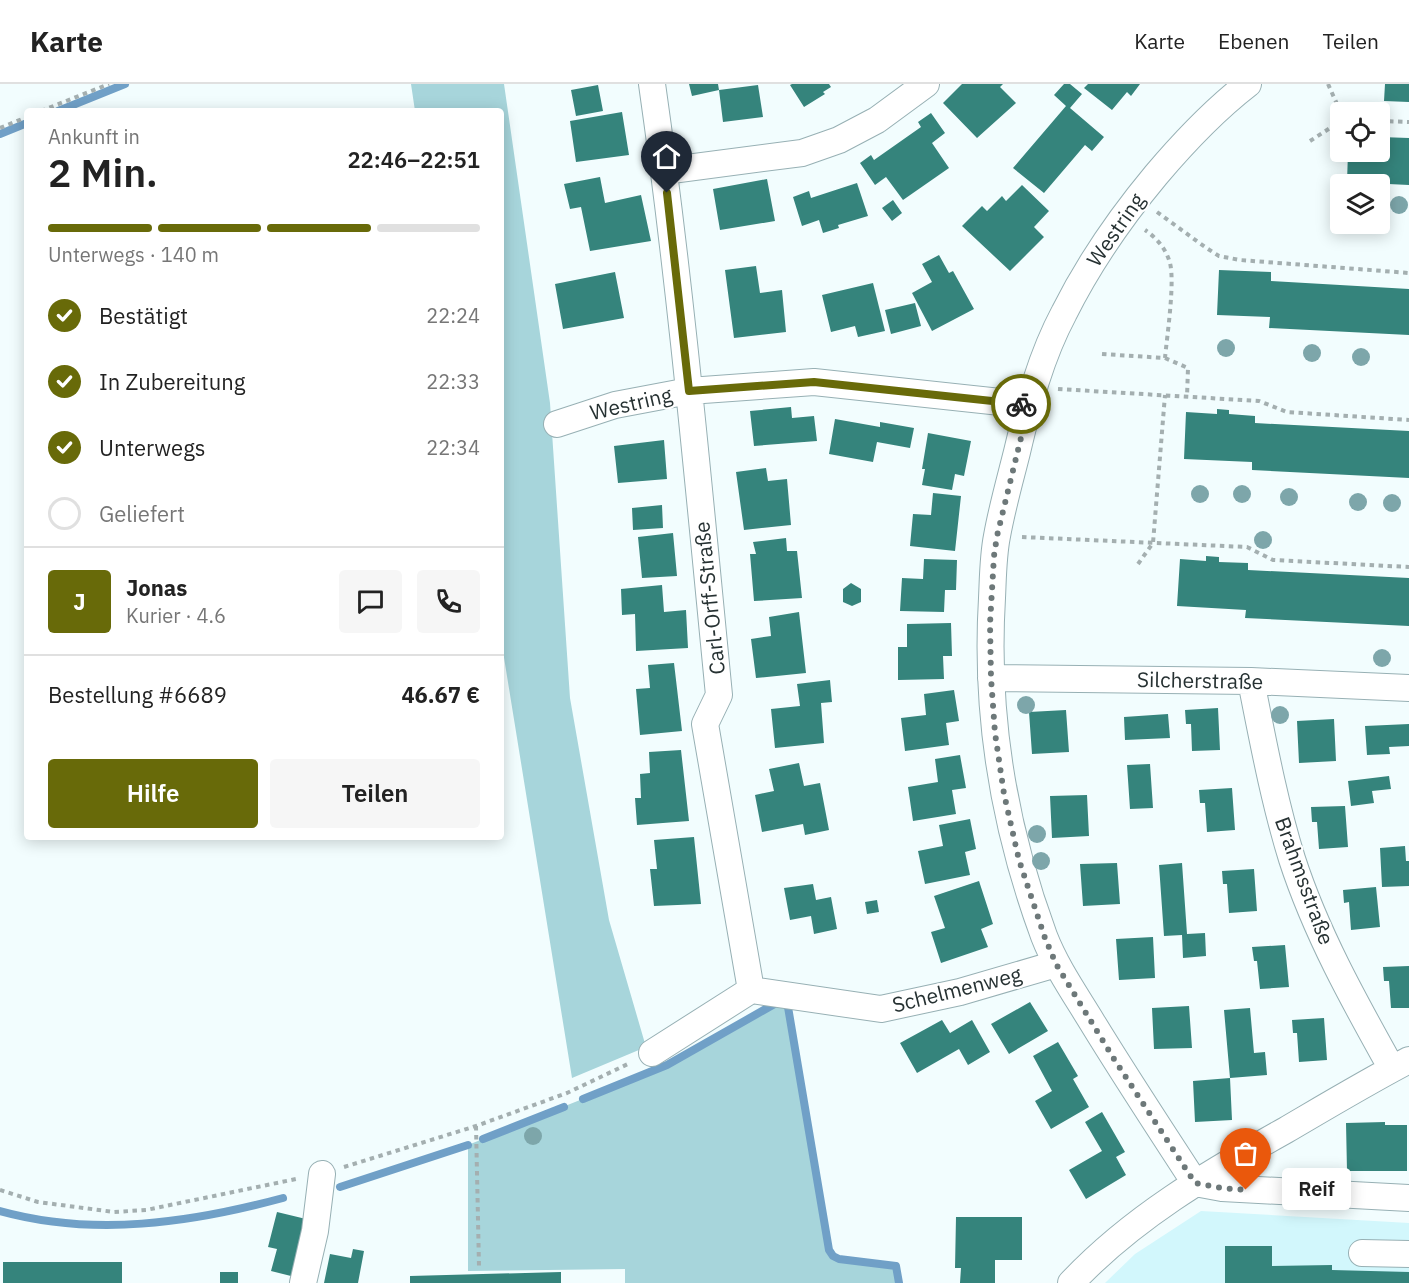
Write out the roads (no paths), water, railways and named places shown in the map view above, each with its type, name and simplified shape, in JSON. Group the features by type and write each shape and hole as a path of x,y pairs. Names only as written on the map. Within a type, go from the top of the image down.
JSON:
{"street":[{"name":"Carl-Orff-Straße","path":"652,84 689,391 719,695 705,724 751,990"},
{"path":"664,171 802,153 839,140 877,120 926,84"},
{"name":"Westring","path":"1195,1183 1114,1059 1056,964 1045,938 1019,860 1006,805 995,733 990,624 997,536 1031,396 1062,315 1094,258 1130,208 1193,133 1226,100 1248,84"},
{"name":"Westring","path":"557,424 615,405 689,391 814,382 1031,396"},
{"name":"Silcherstraße","path":"991,678 1251,681 1409,688"},
{"name":"Brahmsstraße","path":"1251,681 1277,806 1302,887 1330,954 1400,1065"},
{"name":"Schelmenweg","path":"751,990 881,1009 960,992 1056,964"},
{"path":"652,1053 751,990"},
{"path":"1071,1283 1094,1259 1195,1183 1400,1065"},
{"path":"303,1283 315,1231 322,1174"},
{"path":"1195,1183 1222,1188 1409,1198"},
{"path":"1362,1253 1409,1254"}],"waterway":[{"path":"65,108 125,84"},
{"path":"0,134 24,124"},
{"path":"583,1099 667,1065 778,1002 784,1002 788,1007 829,1250 839,1259 896,1266 899,1283"},
{"path":"483,1139 564,1107"},
{"path":"340,1187 468,1145"},
{"path":"0,1211 35,1219 71,1223 142,1224 213,1214 283,1198"}],"place":[{"name":"Reif","path":"1246,1190"}]}
